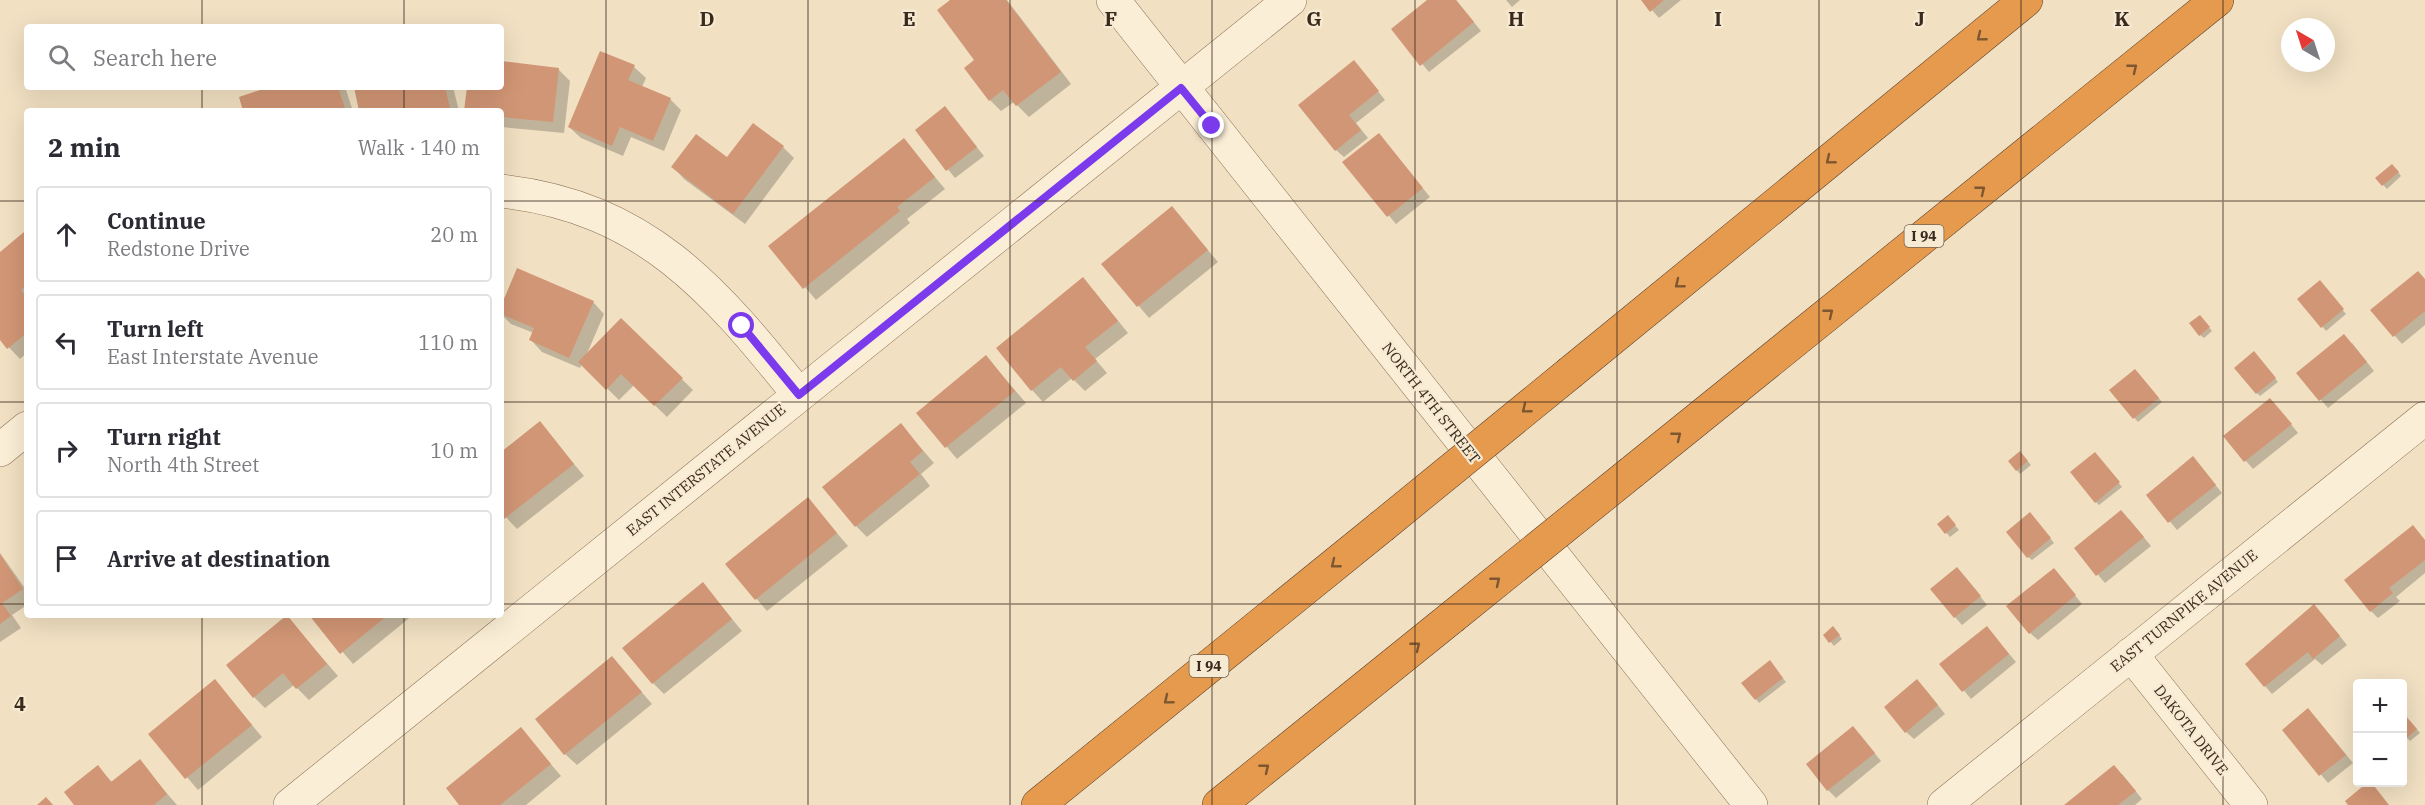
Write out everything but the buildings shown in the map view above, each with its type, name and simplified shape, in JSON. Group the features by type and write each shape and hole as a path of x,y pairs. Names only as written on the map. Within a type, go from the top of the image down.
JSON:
{"highway":[{"name":"I 94","path":"1038,805 2026,0"},
{"name":"I 94","path":"1219,805 2217,0"}],"street":[{"name":"NORTH 4TH STREET","path":"1113,0 1751,805"},
{"name":"EAST INTERSTATE AVENUE","path":"290,805 1290,0"},
{"path":"504,192 548,199 585,211 621,226 652,244 686,269 716,296 799,395"},
{"name":"EAST TURNPIKE AVENUE","path":"1944,805 2425,418"},
{"path":"0,450 24,430"},
{"name":"DAKOTA DRIVE","path":"2132,654 2251,805"}],"route":[{"path":"742,326 799,395 1181,88 1212,126"}]}
